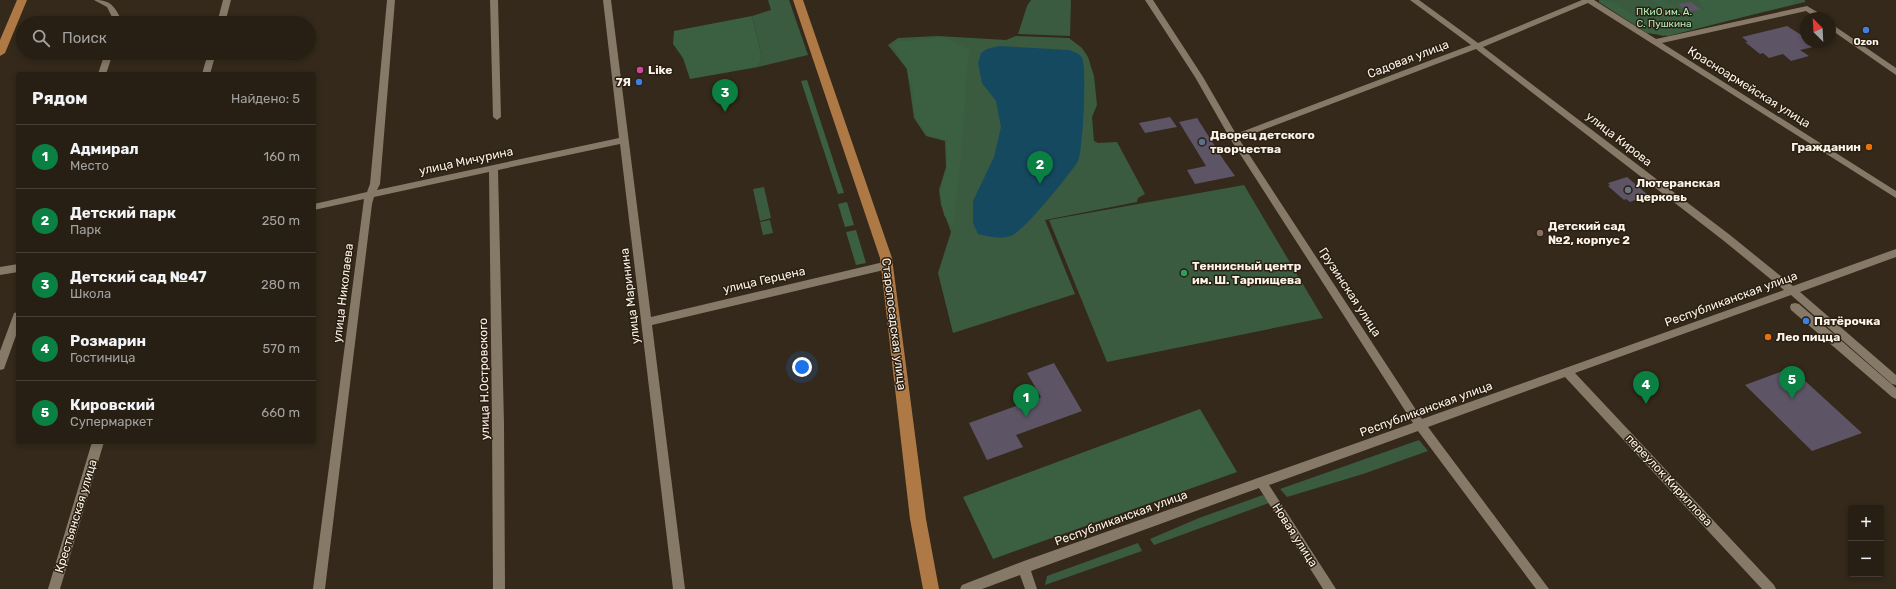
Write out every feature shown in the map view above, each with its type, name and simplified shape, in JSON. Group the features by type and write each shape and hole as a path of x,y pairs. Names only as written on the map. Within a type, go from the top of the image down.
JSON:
{"main road":[{"path":"0,53 22,0"},
{"name":"Старопосадская улица","path":"798,0 888,265 918,519 931,589"}],"street":[{"path":"98,0 110,6 115,16"},
{"path":"223,16 227,0"},
{"name":"улица Николаева","path":"319,589 367,204 375,184 391,0"},
{"path":"494,0 497,117"},
{"name":"улица Маринина","path":"607,0 679,589"},
{"name":"Грузинская улица","path":"1149,0 1199,78 1234,138 1420,425 1543,589"},
{"name":"улица Кирова","path":"1414,0 1477,46 1727,238 1792,291 1896,381"},
{"name":"Садовая улица","path":"1234,138 1477,46 1589,0"},
{"name":"Красноармейская улица","path":"1589,0 1896,195"},
{"path":"1655,42 1807,8 1813,12"},
{"path":"1836,29 1896,72"},
{"path":"103,72 107,60"},
{"path":"207,72 210,60"},
{"name":"улица Мичурина","path":"316,207 624,140"},
{"name":"улица Н.Островского","path":"493,168 498,424 499,589"},
{"name":"Республиканская улица","path":"966,589 1896,253"},
{"name":"улица Герцена","path":"646,322 888,265"},
{"path":"0,271 16,268"},
{"path":"1795,307 1896,394"},
{"path":"0,366 16,322"},
{"name":"переулок Кириллова","path":"1567,372 1770,589"},
{"name":"Крестьянская улица","path":"54,589 97,444"},
{"name":"Новая улица","path":"1260,482 1330,589"},
{"path":"1024,567 1031,589"}],"green space":[{"path":"768,0 789,0 808,55 758,67 762,58 752,16 771,10"},
{"path":"1031,0 1071,0 1070,36 1018,34 1027,6"},
{"name":"ПКиО им. А. С. Пушкина","path":"1599,0 1805,0 1805,2 1662,36 1647,30"},
{"name":"ПКиО им. А. С. Пушкина","path":"1599,0 1616,4 1637,18 1655,22 1667,20 1651,10 1660,6 1652,0 1664,0 1686,14 1704,9 1698,0 1795,0 1791,5 1668,36 1647,33 1599,2"},
{"path":"752,16 762,58 758,67 690,79 683,58 673,44 674,31"},
{"path":"938,36 1006,40 1016,36 1069,38 1082,48 1088,57 1094,76 1097,105 1092,117 1094,141 1098,143 1117,142 1145,194 1138,198 1137,202 1045,220 1075,294 953,333 938,273 951,232 941,205 939,190 946,167 945,141 926,136 914,118 907,69 888,45 898,38"},
{"path":"944,37 970,50 967,65 961,156 953,227 944,215 940,191 947,170 947,140 928,136 917,119 913,100 913,86 909,81 907,69 892,45 896,42"},
{"path":"807,80 844,193 838,194 801,81"},
{"name":"Теннисный центр им. Ш. Тарпищева","path":"1244,185 1323,318 1107,362 1049,220"},
{"path":"764,187 771,218 760,221 753,189"},
{"path":"847,202 854,225 845,227 838,204"},
{"path":"770,220 773,233 763,235 760,222"},
{"path":"856,230 866,263 856,265 846,232"},
{"path":"1200,409 1237,472 993,559 963,497"},
{"path":"1419,440 1428,451 1363,474 1287,497 1280,489"},
{"path":"1263,495 1269,503 1154,545 1150,539 1199,518"},
{"path":"1138,543 1142,551 1045,585 1047,576"}],"water":[{"path":"999,46 1069,50 1080,55 1082,58 1084,76 1083,126 1078,161 1057,189 1036,214 1017,232 1007,237 990,237 978,234 973,223 973,201 994,157 1001,127 996,101 982,83 978,63 981,53 987,49"}],"building":[{"path":"1691,2 1701,10 1687,12 1678,4"},
{"path":"1787,26 1800,34 1800,48 1809,48 1800,50 1809,56 1791,61 1783,54 1769,58 1763,53 1760,54 1745,42 1748,42 1742,37"},
{"path":"1170,117 1177,127 1145,133 1139,123"},
{"name":"Дворец детского творчества","path":"1197,118 1235,176 1195,184 1187,170 1206,166 1179,122"},
{"name":"Лютеранская церковь","path":"1627,177 1648,195 1630,202 1626,199 1624,200 1608,186 1610,185 1608,183"},
{"path":"1054,363 1082,411 1016,435 1023,447 987,460 969,423 1041,397 1027,373"},
{"path":"1791,368 1862,433 1812,451 1745,385"}],"place":[{"name":"Ozon","path":"1866,30"},
{"name":"Like","path":"640,70"},
{"name":"7Я","path":"639,82"},
{"name":"Детский сад №47","path":"725,112"},
{"name":"Дворец детского творчества","path":"1202,142"},
{"name":"Гражданин","path":"1869,147"},
{"name":"Детский парк","path":"1040,184"},
{"name":"Лютеранская церковь","path":"1628,190"},
{"name":"Детский сад №2, корпус 2","path":"1540,233"},
{"name":"Теннисный центр им. Ш. Тарпищева","path":"1184,273"},
{"name":"Пятёрочка","path":"1806,321"},
{"name":"Лео пицца","path":"1768,337"},
{"name":"Кировский","path":"1792,399"},
{"name":"Розмарин","path":"1646,404"},
{"name":"Адмирал","path":"1026,417"}]}
